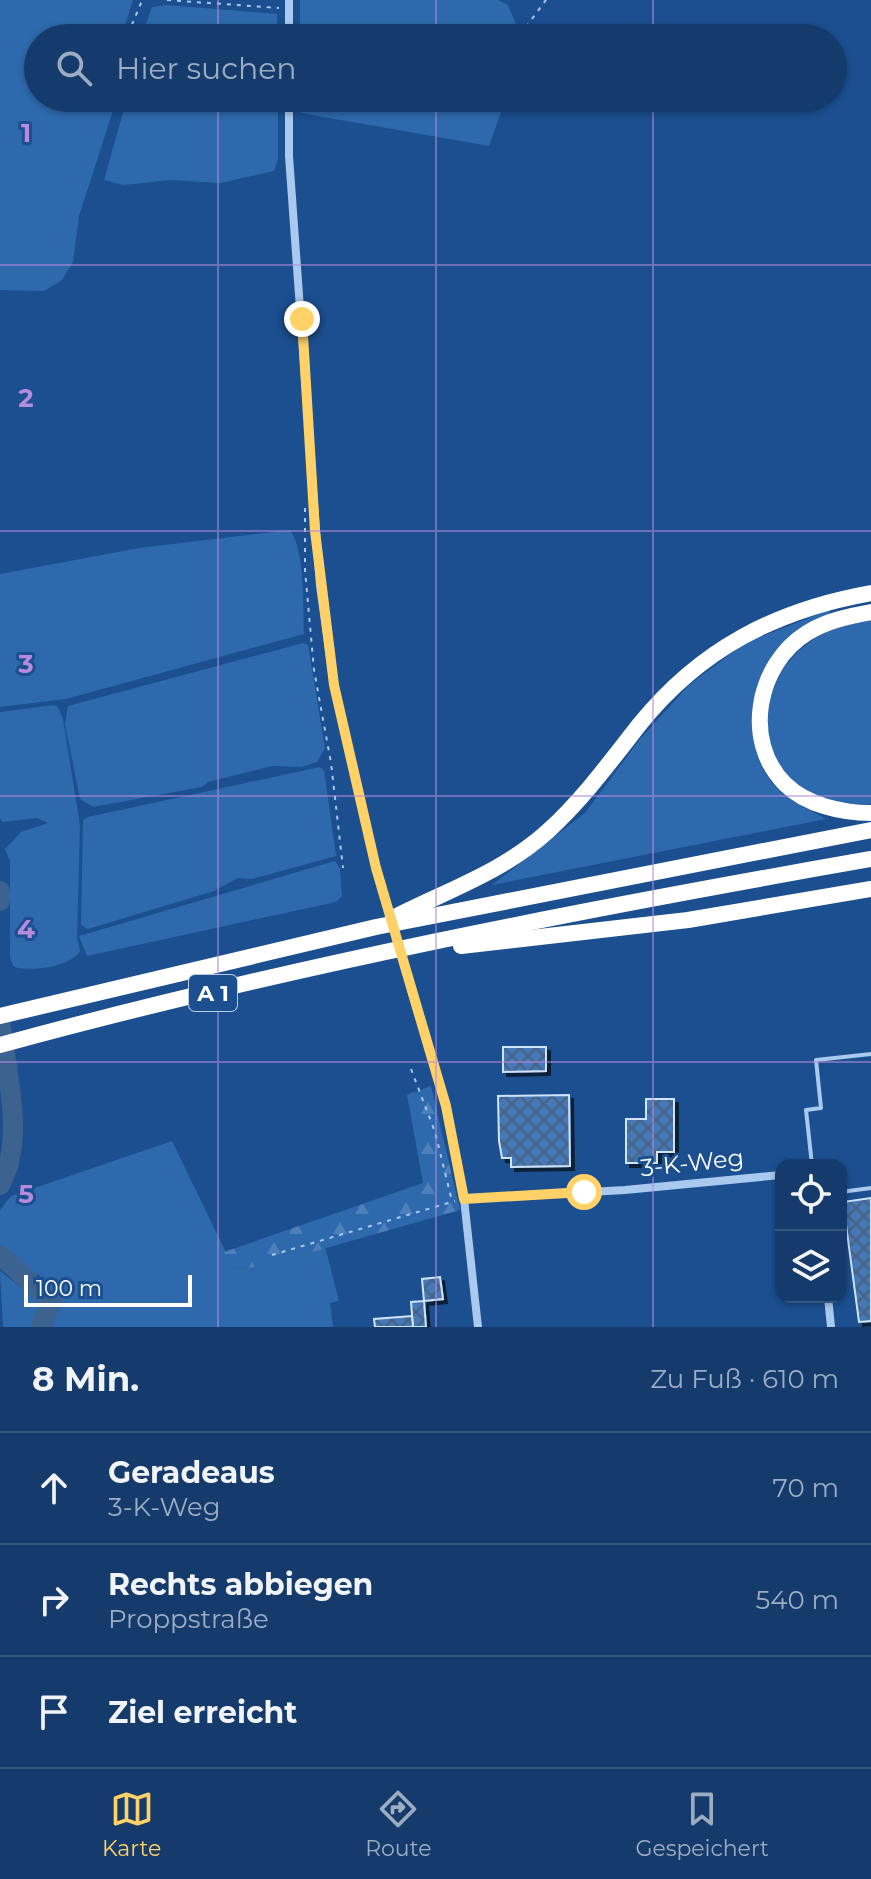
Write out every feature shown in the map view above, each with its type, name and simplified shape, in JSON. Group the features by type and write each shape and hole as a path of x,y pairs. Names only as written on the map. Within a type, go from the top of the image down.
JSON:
{"highway":[{"path":"376,927 480,878 546,833 582,798 668,692 705,659 791,611 871,593"},
{"path":"871,612 840,618 807,633 786,650 772,671 758,717 761,741 784,784 804,799 827,807 871,813"},
{"name":"A 1","path":"5,1015 376,927 871,830"},
{"name":"A 1","path":"7,1043 598,909 871,859"},
{"path":"412,949 490,945 675,922 871,889"}],"street":[{"path":"289,112 289,156 313,505 334,685 376,868 446,1106 464,1199 478,1327"},
{"name":"3-K-Weg","path":"464,1199 625,1190 775,1176"},
{"path":"829,1303 831,1327"}],"lane":[{"path":"811,1159 806,1110 821,1108 816,1060 871,1054"},
{"path":"847,1191 871,1188"}],"path":[{"path":"132,24 141,3 146,0"},
{"path":"167,0 289,4"},
{"path":"528,24 546,0"},
{"path":"313,505 303,509 305,570 314,670 331,763 343,868"},
{"path":"411,1069 435,1132 452,1202"},
{"path":"272,1255 464,1199"}],"green space":[{"path":"0,0 133,0 125,24 24,24 24,112 112,112 79,216 73,262 62,280 44,291 0,290"},
{"path":"300,0 498,0 508,5 516,24 300,24"},
{"path":"166,5 277,14 277,24 146,24 152,7"},
{"path":"123,112 278,112 278,159 274,171 220,183 172,180 123,185 104,180"},
{"path":"301,112 501,112 489,146"},
{"path":"290,530 301,564 304,634 66,699 0,707 0,574 139,548"},
{"path":"829,610 831,618 787,644 775,655 757,688 752,727 761,764 770,780 788,798 826,819 492,885 585,813 640,739 689,685 745,643"},
{"path":"871,620 871,804 826,800 794,782 774,755 768,722 774,688 793,657 825,633"},
{"path":"303,643 308,645 325,748 317,762 302,767 272,766 208,782 202,787 93,807 80,799 65,724 68,706"},
{"path":"53,705 58,707 63,719 80,825 77,938 80,951 59,964 21,968 14,967 10,958 10,861 5,849 21,832 48,823 37,818 3,822 0,819 0,712"},
{"path":"320,767 324,770 336,856 252,879 238,878 214,891 88,929 81,925 83,820"},
{"path":"335,861 340,869 342,896 336,902 87,956 79,936"},
{"path":"431,1086 460,1210 259,1267 234,1269 224,1252 423,1183 407,1095"},
{"path":"172,1141 234,1269 259,1267 325,1246 339,1301 330,1303 333,1327 50,1327 58,1300 0,1245 0,1210 11,1196"},
{"path":"0,1271 41,1303 36,1327 3,1327"}],"building":[{"path":"503,1047 546,1047 546,1071 503,1072"},
{"path":"569,1095 570,1166 511,1167 511,1158 502,1158 498,1096"},
{"path":"646,1099 674,1099 674,1152 657,1152 657,1163 626,1163 626,1119 646,1119"},
{"path":"871,1198 871,1321 859,1322 847,1232 847,1201"},
{"path":"440,1277 443,1299 424,1301 422,1279"},
{"path":"424,1301 426,1327 413,1327 411,1302"},
{"path":"412,1316 413,1327 375,1327 374,1319"}],"waterway":[{"path":"0,891 0,901"},
{"path":"0,1020 13,1126 8,1167 0,1185"},
{"path":"0,1255 51,1301 41,1327"}],"route":[{"path":"302,319 315,531 334,685 376,868 446,1106 464,1199 584,1192"}]}
